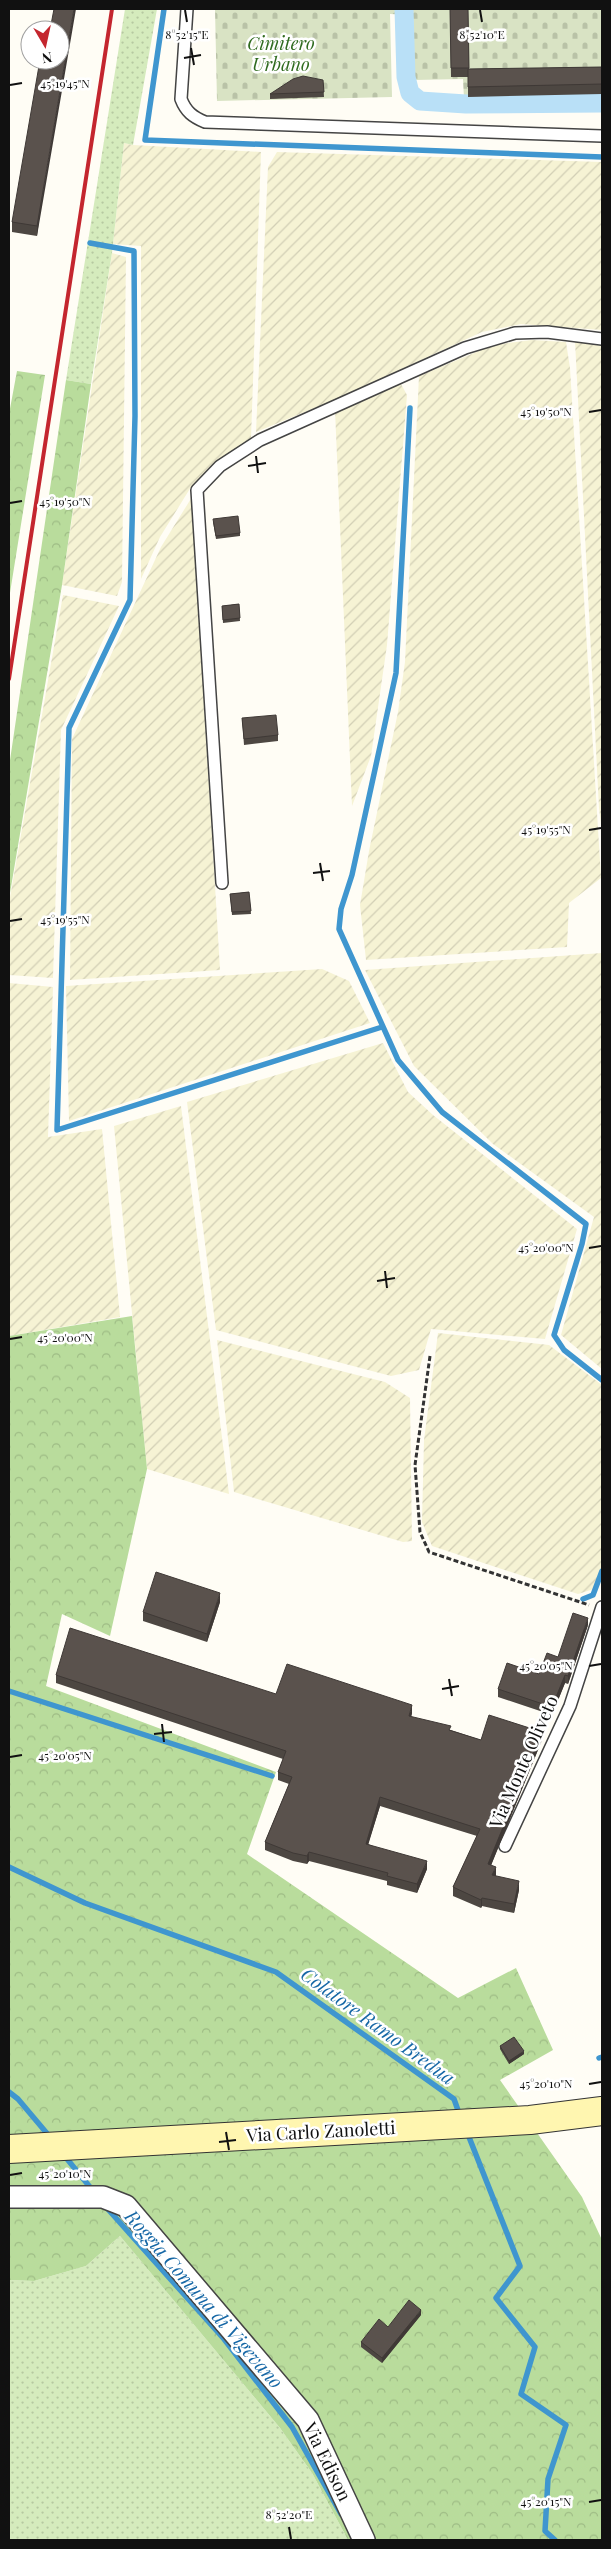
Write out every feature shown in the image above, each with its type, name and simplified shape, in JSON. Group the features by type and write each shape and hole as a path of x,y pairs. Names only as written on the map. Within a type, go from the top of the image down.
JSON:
{"main road":[{"name":"Via Carlo Zanoletti","path":"9,2149 466,2124 602,2111"}],"street":[{"name":"Via Edison","path":"9,2197 97,2197 126,2206 308,2420 364,2540"}],"lane":[{"path":"187,9 181,99 186,110 195,118 205,122 602,136"},
{"path":"222,883 197,490 220,466 260,440 465,348 515,333 547,332 602,339"},
{"name":"Via Monte Oliveto","path":"505,1846 570,1706 602,1608"}],"path":[{"path":"430,1356 415,1465 420,1532 430,1552 602,1608"}],"shaded area":[{"path":"124,143 261,152 251,438 208,469 191,487 160,537 141,579 141,246 113,244"},
{"path":"277,152 602,162 602,330 521,324 482,332 334,400 256,432 268,167"},
{"path":"112,253 126,257 122,582 117,596 62,585"},
{"path":"532,340 566,342 570,368 601,878 569,903 567,947 366,960 360,905 369,851 398,712 405,662 419,376 493,345"},
{"path":"575,341 602,346 602,832 599,808"},
{"path":"401,384 407,395 387,645 371,756 352,806 335,410"},
{"path":"192,497 220,970 70,980 72,739 161,547"},
{"path":"63,595 119,606 61,730 53,978 9,975 9,903"},
{"path":"602,953 602,1369 561,1335 594,1217 493,1144 414,1066 365,970"},
{"path":"322,969 349,981 370,1023 69,1121 66,986"},
{"path":"9,983 53,987 48,1137 102,1129 120,1317 9,1336"},
{"path":"383,1043 408,1092 433,1115 577,1229 545,1339 431,1329 419,1370 391,1376 216,1330 187,1102"},
{"path":"181,1106 229,1494 147,1469 114,1126"},
{"path":"438,1333 549,1345 602,1385 602,1565 594,1589 578,1594 432,1546 422,1522 424,1440"},
{"path":"217,1340 385,1382 410,1398 412,1541 403,1542 234,1492"}],"green space":[{"path":"125,9 157,9 133,145 124,143 112,253 91,384 66,380"},
{"name":"Cimitero Urbano","path":"215,9 602,9 602,95 464,99 463,79 415,80 413,15 390,14 392,97 217,101"},
{"path":"17,371 45,375 9,599 9,414"},
{"path":"66,380 91,384 62,585 9,899 9,767"},
{"path":"132,1316 147,1469 110,1636 62,1614 46,1686 276,1772 247,1854 458,1998 516,1968 553,2050 500,2080 582,2197 602,2240 602,2540 348,2540 312,2473 280,2428 120,2236 86,2266 34,2281 9,2280 9,1336"},
{"path":"120,2236 280,2428 312,2473 348,2540 9,2540 9,2280 34,2281 86,2266"}],"building":[{"path":"54,9 74,9 70,32 70,20 52,20"},
{"path":"450,9 468,9 469,68 451,68"},
{"path":"602,67 602,84 468,87 468,69"},
{"path":"38,70 64,70 37,226 12,222"},
{"path":"303,76 323,80 324,92 270,94 293,79"},
{"path":"238,516 240,533 216,536 213,519"},
{"path":"239,604 240,618 223,620 222,606"},
{"path":"276,715 278,735 244,739 242,718"},
{"path":"249,892 251,911 232,912 230,894"},
{"path":"156,1572 220,1593 207,1634 143,1612"},
{"path":"573,1613 588,1618 568,1676 565,1675 552,1707 498,1689 507,1663 539,1674 547,1653 558,1657"},
{"path":"70,1628 276,1694 287,1664 412,1705 409,1716 451,1726 449,1730 481,1740 489,1715 542,1732 488,1864 496,1867 492,1875 519,1881 514,1904 482,1898 481,1900 453,1887 480,1829 380,1797 366,1844 427,1861 417,1884 387,1876 388,1873 309,1852 307,1856 293,1853 265,1842 292,1777 278,1772 286,1751 56,1675"},
{"path":"514,2037 524,2051 509,2061 500,2046"},
{"path":"409,2300 421,2310 382,2358 361,2342 379,2319 388,2327"}],"waterway":[{"path":"164,9 145,140 602,157"},
{"path":"404,9 406,77 410,93 420,101 466,104 602,103"},
{"path":"90,243 134,251 135,416 130,600 69,728 57,1130 382,1027"},
{"path":"410,408 396,673 352,875 341,909 339,929 398,1060 442,1112 586,1224 582,1244 554,1335 564,1350 602,1380"},
{"path":"583,1599 593,1595 602,1571"},
{"path":"9,1691 272,1776"},
{"name":"Colatore Ramo Bredua","path":"9,1867 85,1903 276,1972 454,2099 460,2116"},
{"name":"Roggia Comuna di Vigevano","path":"9,2092 18,2099 50,2137"},
{"name":"Colatore Ramo Bredua","path":"467,2132 520,2266 496,2298 535,2347 521,2394 566,2425 548,2479 545,2531 555,2540"},
{"name":"Roggia Comuna di Vigevano","path":"63,2154 94,2192"},
{"name":"Roggia Comuna di Vigevano","path":"106,2207 224,2339 292,2427 341,2514"}],"railway":[{"path":"9,679 112,9"}]}
